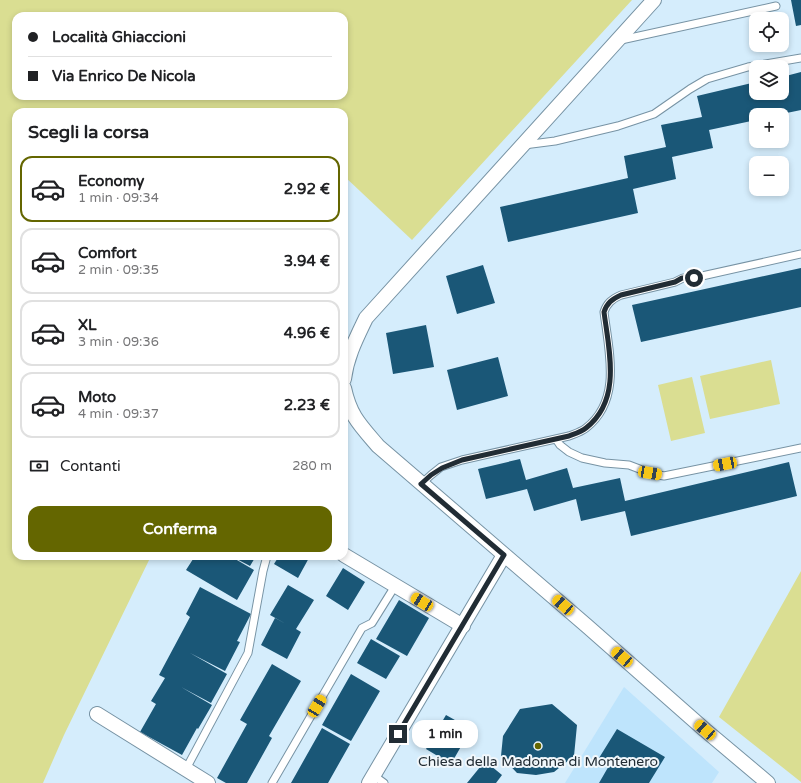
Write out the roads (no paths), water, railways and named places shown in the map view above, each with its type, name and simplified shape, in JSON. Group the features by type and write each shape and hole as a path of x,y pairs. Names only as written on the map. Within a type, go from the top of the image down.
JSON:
{"street":[{"path":"348,358 366,318 654,0"},
{"path":"348,404 355,419 378,446 768,783"},
{"path":"375,780 504,555"},
{"path":"348,557 463,626"},
{"path":"97,714 208,783"}],"lane":[{"path":"617,41 776,6"},
{"path":"522,145 556,141 625,124 654,114 707,79 748,67 801,58"},
{"path":"421,484 442,468 462,460 569,436 585,429 595,420 604,406 610,389 611,370 604,312 606,306 613,299 621,295 675,282 682,278 694,278 801,254"},
{"path":"556,439 560,445 569,452 582,458 605,463 629,465 650,473 664,476 801,448"},
{"path":"186,770 248,653 266,560"},
{"path":"272,783 362,628 372,623 395,586"}],"place":[{"name":"Chiesa della Madonna di Montenero","path":"538,746"}]}
